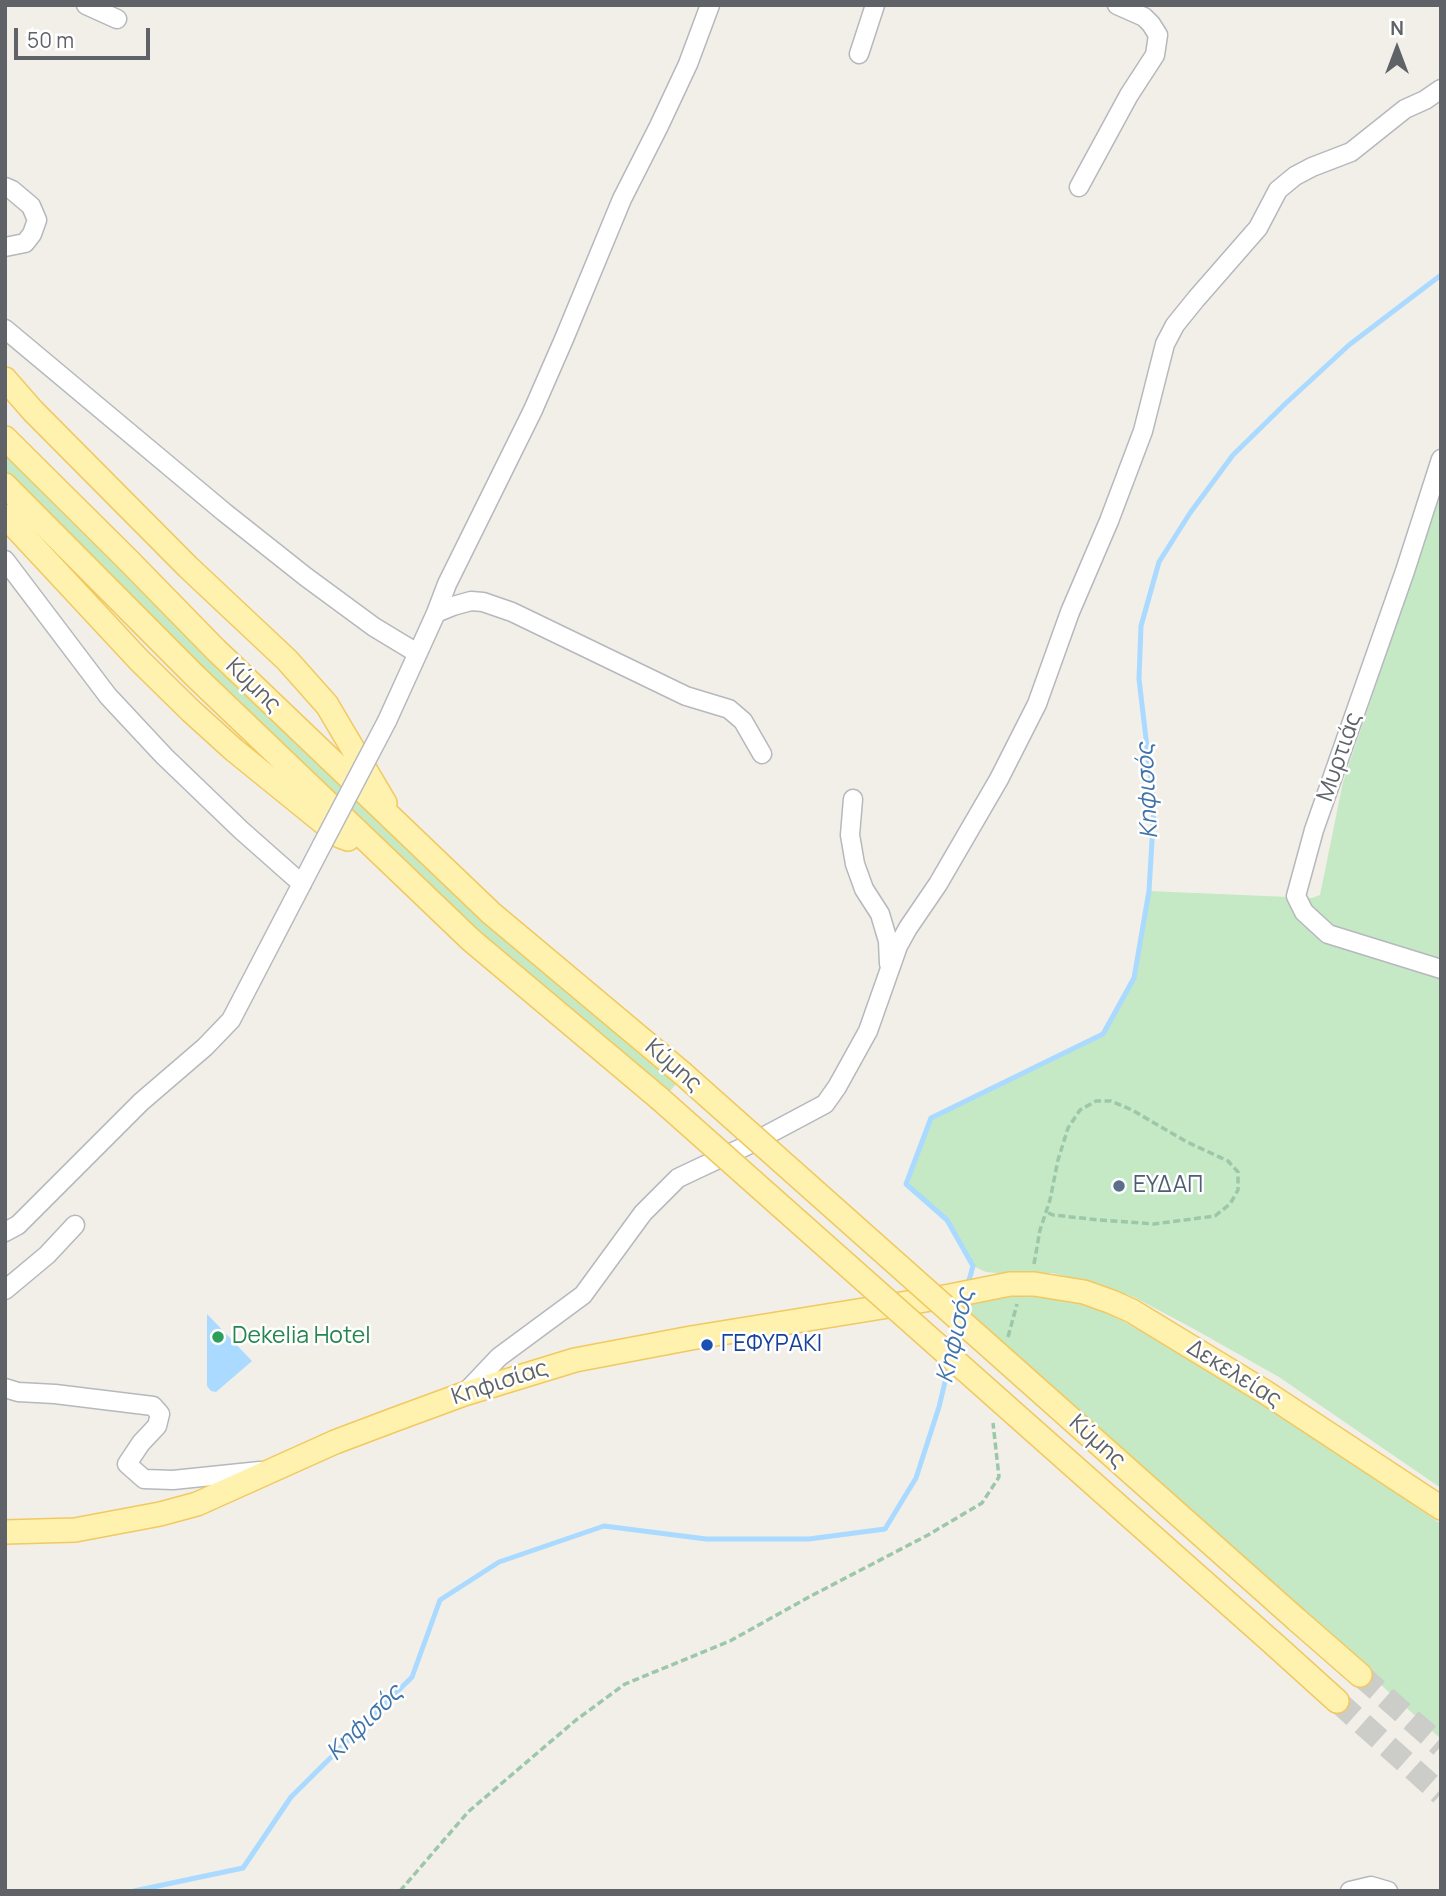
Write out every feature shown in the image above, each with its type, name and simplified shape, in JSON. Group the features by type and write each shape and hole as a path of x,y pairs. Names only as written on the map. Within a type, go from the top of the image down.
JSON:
{"main road":[{"path":"5,379 33,411 188,567 287,660 327,705 399,827"},
{"name":"Κύμης","path":"5,438 216,650 491,913 682,1073 1360,1675"},
{"name":"Κύμης","path":"5,485 194,675 471,940 659,1098 1337,1701"},
{"path":"5,516 139,660 234,750 340,836 379,853"},
{"name":"Κηφισίας","path":"5,1532 75,1530 197,1504 335,1443 464,1394 531,1372 607,1353 1010,1284"},
{"name":"Δεκελείας","path":"1010,1284 1034,1284 1084,1292 1132,1311 1265,1392 1441,1508"}],"street":[{"path":"86,5 117,19"},
{"path":"5,1232 18,1225 141,1102 205,1047 231,1020 387,721 462,552 533,410 622,199 688,64 710,5"},
{"path":"859,54 875,5"},
{"path":"1079,187 1129,95 1155,55 1158,36 1151,24 1144,17 1117,5"},
{"path":"464,1394 499,1357 583,1295 643,1213 678,1178 825,1104 869,1031 898,946 938,884 999,779 1037,704 1070,611 1109,522 1143,432 1165,344 1175,325 1258,228 1278,190 1295,176 1351,152 1405,109 1441,89"},
{"path":"5,187 31,206 37,220 25,243 5,247"},
{"path":"5,328 224,512 306,577 374,627 416,653"},
{"name":"Μυρτιάς","path":"1441,459 1405,571 1314,831 1296,896 1304,912 1328,934 1441,969"},
{"path":"5,560 108,696 164,756 302,884"},
{"path":"436,613 471,601 483,602 512,612 686,696 729,709 743,720 762,754"},
{"path":"853,799 850,835 855,864 864,889 880,914 888,941 889,971"},
{"path":"5,1290 47,1255 75,1225"},
{"path":"5,1388 18,1392 153,1406 160,1414 157,1426 127,1464 144,1479 173,1480 274,1470"},
{"path":"1350,1891 1371,1886 1388,1891"}],"path":[{"path":"1005,1347 1020,1298 1034,1284 1034,1262 1040,1230 1046,1212 1050,1200 1058,1160 1068,1128 1080,1110 1096,1101 1111,1101 1228,1161 1238,1172 1238,1190 1230,1204 1215,1216 1154,1224 1076,1218 1046,1212"},
{"path":"400,1891 468,1812 576,1720 625,1684 730,1641 928,1535 982,1503 999,1477 992,1413"}],"green space":[{"path":"5,453 207,656 486,922 677,1083 669,1092 478,932 197,664 5,470"},
{"path":"1441,493 1441,1488 1279,1377 1134,1297 1052,1273 1008,1274 986,1272 973,1266 947,1220 906,1185 931,1118 1103,1034 1134,978 1149,891 1312,898 1320,895 1343,782"},
{"path":"1011,1290 1082,1300 1174,1348 1265,1403 1441,1524 1441,1739 950,1296"}],"water":[{"name":"Dekelia Hotel","path":"207,1314 252,1361 216,1392 207,1386"}],"waterway":[{"name":"Κηφισός","path":"968,1284 973,1266 947,1220 906,1184 931,1118 1103,1034 1134,978 1149,891 1154,807 1139,679 1141,626 1159,562 1190,513 1233,455 1349,345 1441,275"},
{"name":"Κηφισός","path":"953,1349 958,1328"},
{"name":"Κηφισός","path":"134,1891 243,1868 291,1797 412,1677 440,1600 499,1562 604,1526 706,1539 809,1539 885,1529 916,1478 939,1407 949,1365"}],"tunnel":[{"path":"1360,1675 1441,1746"},
{"path":"1337,1701 1441,1794"}],"place":[{"name":"ΕΥΔΑΠ","path":"1119,1186"},
{"name":"Dekelia Hotel","path":"218,1337"},
{"name":"ΓΕΦΥΡΑΚΙ","path":"707,1345"}]}
